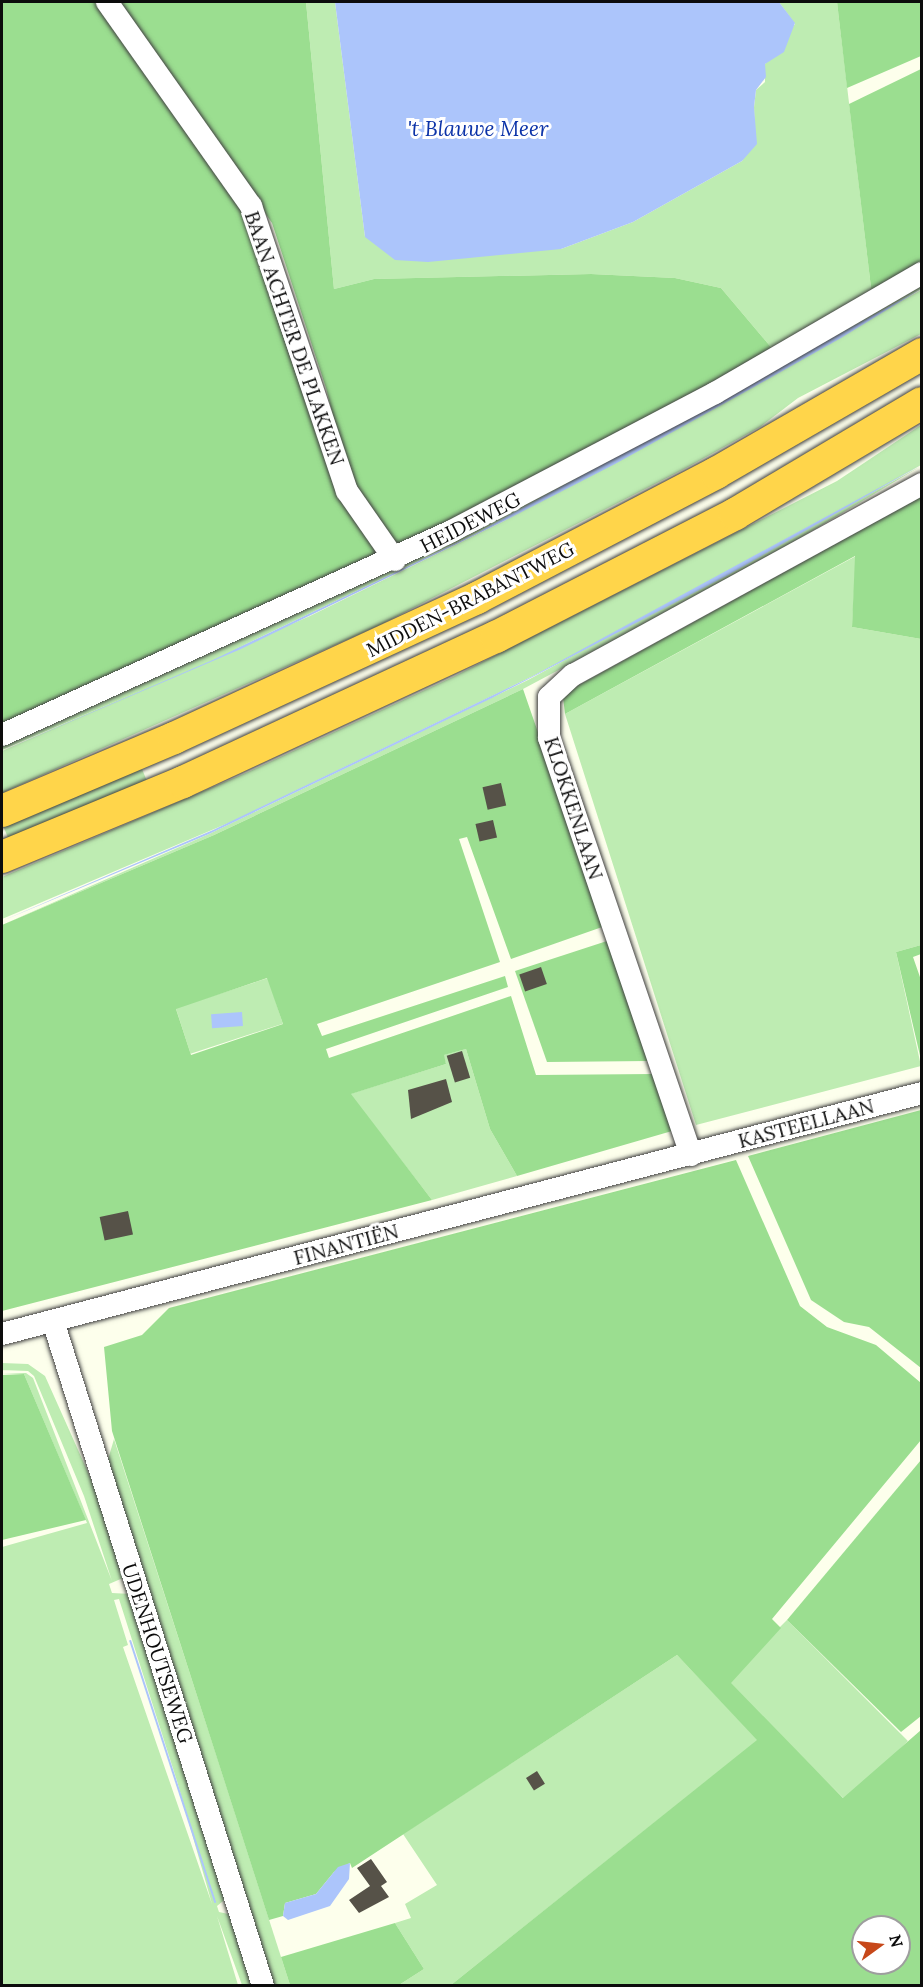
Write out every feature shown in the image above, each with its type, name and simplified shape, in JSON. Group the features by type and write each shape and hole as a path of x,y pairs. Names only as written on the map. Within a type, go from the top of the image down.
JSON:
{"highway":[{"name":"MIDDEN-BRABANTWEG","path":"2,811 185,734 477,598 716,472 921,354"},
{"path":"2,857 183,782 496,637 735,514 921,403"}],"street":[{"name":"BAAN ACHTER DE PLAKKEN","path":"108,2 251,206 347,491 395,560"},
{"name":"HEIDEWEG","path":"2,735 395,560 705,398 921,273"},
{"name":"KLOKKENLAAN","path":"691,1155 549,738 549,697 573,675 921,484"},
{"name":"KASTEELLAAN","path":"691,1155 921,1093"},
{"name":"FINANTIËN","path":"2,1334 691,1155"},
{"name":"UDENHOUTSEWEG","path":"53,1321 263,1986"}],"green space":[{"path":"2,2 95,2 238,200 377,556 2,729"},
{"path":"119,2 306,2 334,289 374,279 591,274 675,278 721,288 775,352 399,547 371,516 345,464 326,388 272,223"},
{"path":"306,2 335,2 365,237 561,249 633,222 742,161 755,140 756,90 765,82 765,64 795,24 779,2 837,2 872,296 775,352 721,288 675,278 591,274 374,279 334,289"},
{"path":"837,2 921,2 921,56 847,88"},
{"path":"921,69 921,266 872,296 849,104"},
{"path":"921,279 921,289 846,334 475,534 215,659 2,750 2,741"},
{"path":"921,290 921,334 798,398 760,427 688,467 380,625 2,793 2,751 310,616 504,521"},
{"path":"921,425 921,465 730,572 531,677 233,821 2,919 2,877 248,772 453,677 837,481"},
{"path":"921,466 750,568 523,689 214,835 2,925 209,834 528,680"},
{"path":"921,497 921,639 852,627 855,556 565,714 563,697 577,686"},
{"path":"856,556 852,627 921,639 921,945 896,952 921,1066 696,1125 565,714"},
{"path":"523,689 605,926 511,959 467,837 459,839 500,962 317,1024 322,1036 505,976 508,987 326,1049 329,1058 511,996 536,1075 653,1074 672,1131 517,1176 490,1129 466,1049 444,1055 446,1064 351,1094 432,1200 2,1311 2,925 214,835","holes":["267,978 283,1024 191,1055 176,1009"]},
{"path":"140,764 149,786 10,842 2,820"},
{"path":"610,940 649,1061 547,1062 515,971"},
{"path":"921,945 921,954 913,957 921,980 921,1060 896,952"},
{"path":"268,978 283,1024 191,1054 176,1008"},
{"path":"466,1049 490,1129 517,1176 432,1200 350,1094 446,1064 443,1055"},
{"path":"922,1110 921,1368 869,1327 844,1322 811,1300 748,1156"},
{"path":"736,1160 800,1306 827,1327 876,1345 921,1383 921,1440 772,1619 781,1628 731,1683 843,1798 921,1730 921,1985 451,1985 757,1740 677,1655 352,1868 350,1863 334,1872 316,1894 285,1903 283,1916 269,1920 112,1431 104,1347 142,1335 169,1308"},
{"path":"2,1363 28,1364 45,1376 100,1499 123,1578 109,1584 112,1593 131,1594 228,1897 217,1906 219,1912 233,1915 256,1985 242,1985 217,1916 238,1985 2,1985 2,1547 87,1523 24,1374 2,1373 26,1373 33,1378 112,1581 84,1496 34,1376 28,1371 2,1370","holes":["119,1599 177,1781 212,1904 123,1647 128,1645 114,1600"]},
{"path":"24,1374 86,1520 2,1540 2,1375"},
{"path":"114,1439 290,1985 274,1985 225,1835 107,1463"},
{"path":"921,1460 921,1716 901,1732 787,1620"},
{"path":"787,1620 908,1741 847,1802 726,1681"},
{"path":"677,1655 758,1740 451,1985 399,1985 424,1969 395,1923 411,1918 405,1904 437,1885 403,1834"},
{"path":"395,1923 424,1969 399,1985 290,1985 281,1957"}],"water":[{"name":"'t Blauwe Meer","path":"335,2 779,2 795,23 784,52 765,64 766,77 756,90 754,107 757,144 742,161 633,222 561,249 428,262 395,260 365,237"},
{"path":"921,289 754,387 615,464 504,521 241,649 2,751 215,659 475,534"},
{"path":"921,465 728,575 492,698 209,834 2,921 213,830 531,677"},
{"path":"242,1012 243,1026 212,1028 211,1014"},
{"path":"131,1640 216,1902 214,1903 129,1641"},
{"path":"350,1863 349,1879 330,1906 288,1920 283,1916 285,1903 316,1894 338,1867"}],"building":[{"path":"501,783 506,805 488,810 482,787"},
{"path":"493,820 497,838 480,842 475,824"},
{"path":"541,967 547,984 525,992 519,974"},
{"path":"462,1051 470,1078 455,1082 447,1056"},
{"path":"446,1079 452,1102 411,1119 408,1090"},
{"path":"128,1211 133,1234 105,1241 100,1217"},
{"path":"537,1771 545,1784 534,1791 526,1778"},
{"path":"371,1859 387,1882 381,1886 389,1897 359,1913 349,1900 370,1886 357,1868"}]}
